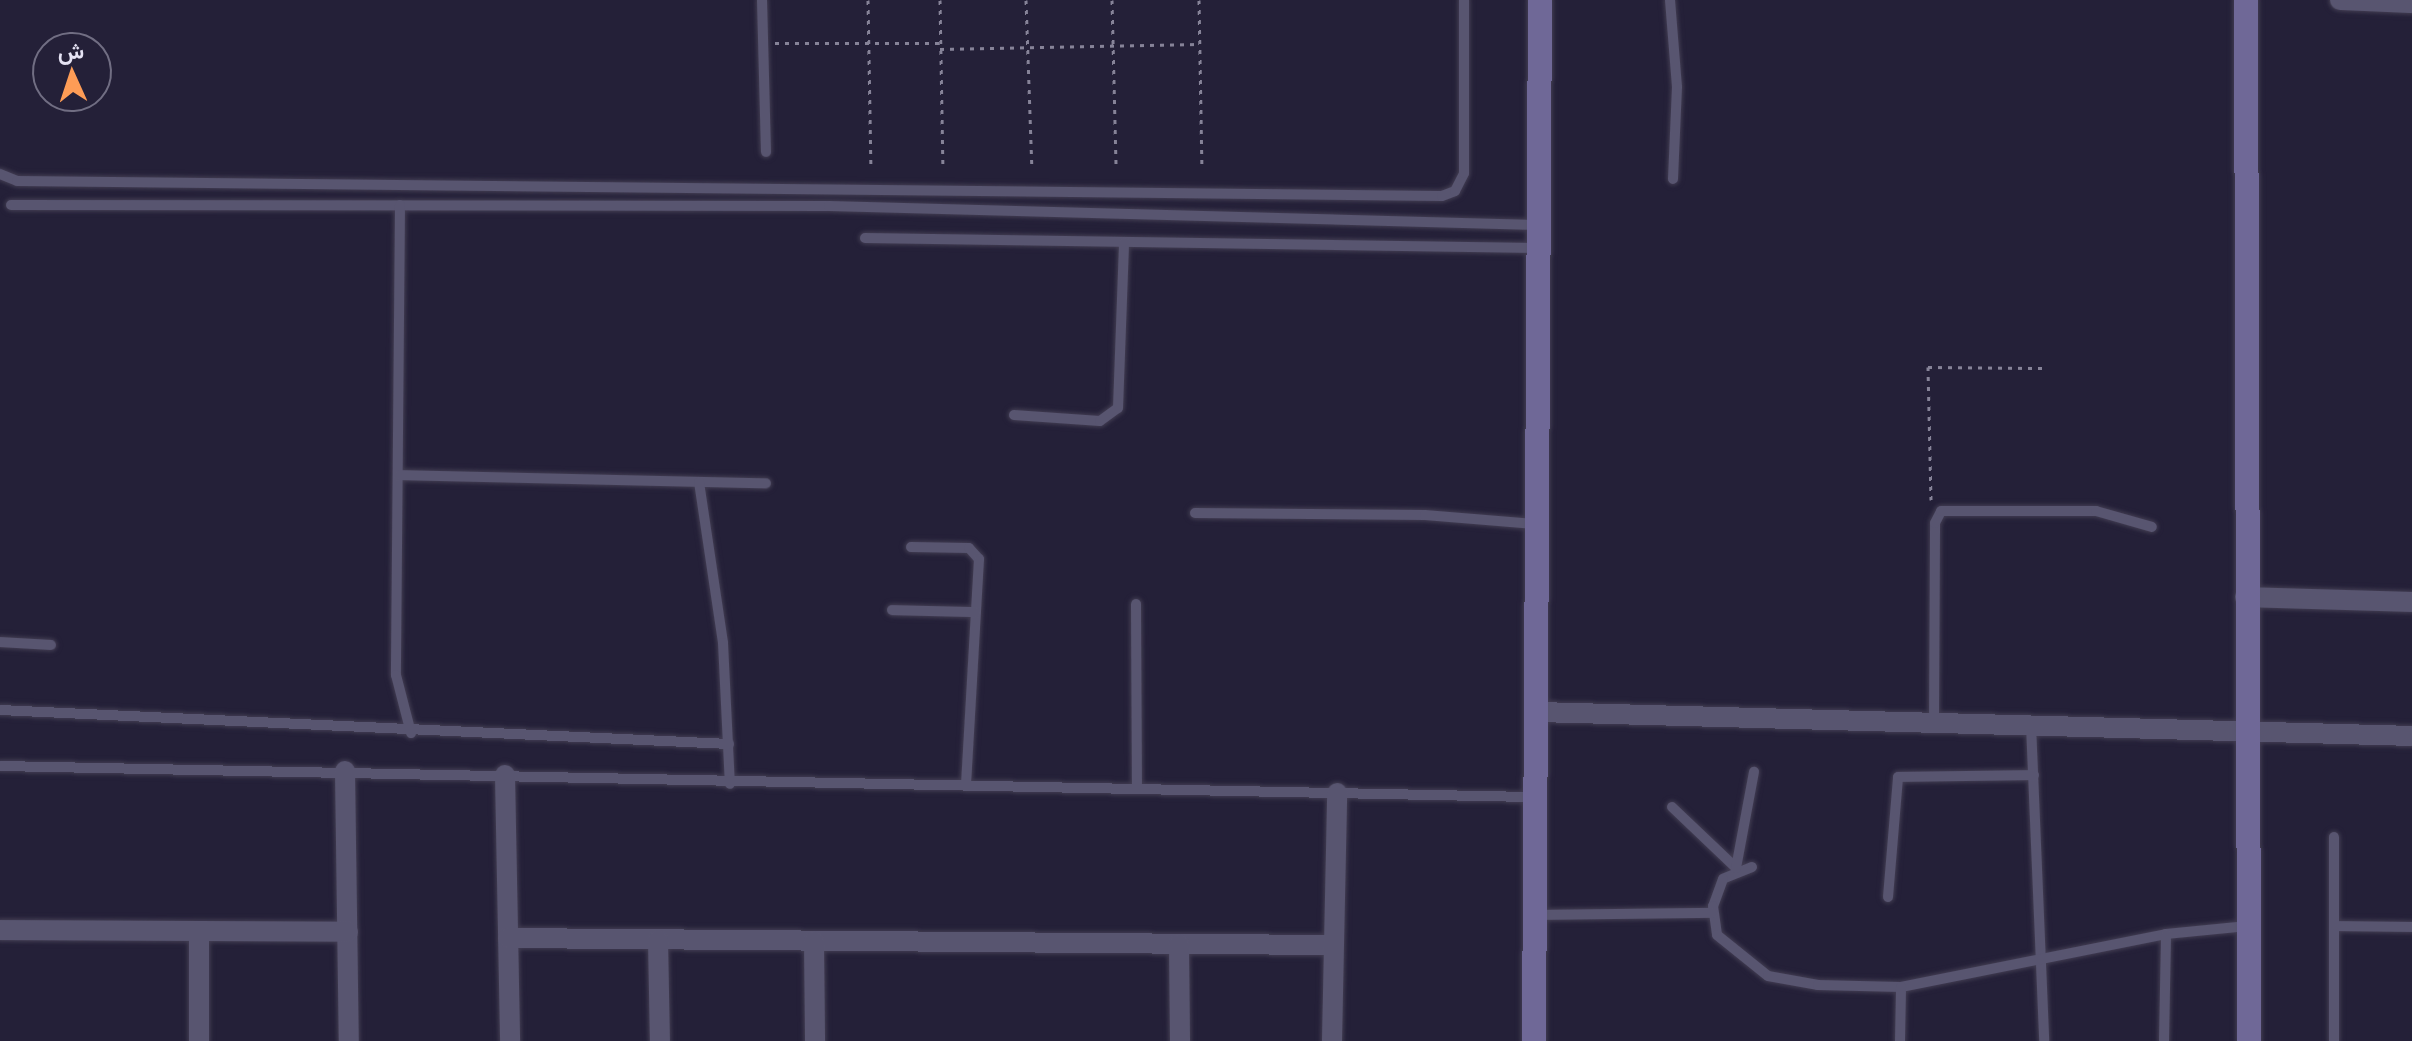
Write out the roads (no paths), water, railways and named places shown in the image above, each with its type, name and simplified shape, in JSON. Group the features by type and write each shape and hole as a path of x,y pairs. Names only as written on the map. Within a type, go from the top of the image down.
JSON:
{"street":[{"path":"1534,1041 1538,797 1537,236 1540,0"},
{"path":"2246,0 2245,597 2249,1041"},
{"path":"2340,0 2412,3"},
{"path":"2245,597 2412,602"},
{"path":"1538,712 2412,736"},
{"path":"345,771 349,1041"},
{"path":"505,775 510,1041"},
{"path":"1332,1041 1337,793"},
{"path":"0,930 348,932"},
{"path":"199,931 199,1041"},
{"path":"508,938 1332,945"},
{"path":"658,940 660,1041"},
{"path":"814,941 815,1041"},
{"path":"1179,944 1180,1041"}],"lane":[{"path":"762,0 766,152"},
{"path":"0,174 17,181 1442,196 1455,191 1464,173 1464,0"},
{"path":"1670,0 1677,87 1673,179"},
{"path":"11,205 829,206 1537,236"},
{"path":"400,205 396,675 411,733"},
{"path":"865,238 1124,242 1537,236"},
{"path":"1014,415 1100,421 1118,408 1124,242"},
{"path":"400,475 766,483"},
{"path":"699,482 713,552 730,784"},
{"path":"1934,723 1936,519 1951,506 2096,511 2152,527"},
{"path":"1195,513 1425,515 1537,524"},
{"path":"911,547 976,552 976,612 966,786"},
{"path":"1136,604 1137,789"},
{"path":"892,610 976,612"},
{"path":"0,642 51,645"},
{"path":"0,710 411,733 729,744"},
{"path":"2031,725 2044,1041"},
{"path":"0,766 345,771 730,784 1538,797"},
{"path":"1736,868 1754,772"},
{"path":"1888,897 1898,777 2034,775"},
{"path":"1672,807 1736,868"},
{"path":"2334,837 2334,1041"},
{"path":"1752,867 1736,868 1723,879 1713,913 1721,942 1768,976 1846,988 1901,987 2166,934 2250,926"},
{"path":"1537,915 1713,913"},
{"path":"2334,926 2412,927"},
{"path":"2164,1041 2166,934"},
{"path":"1900,1041 1901,987"}]}
